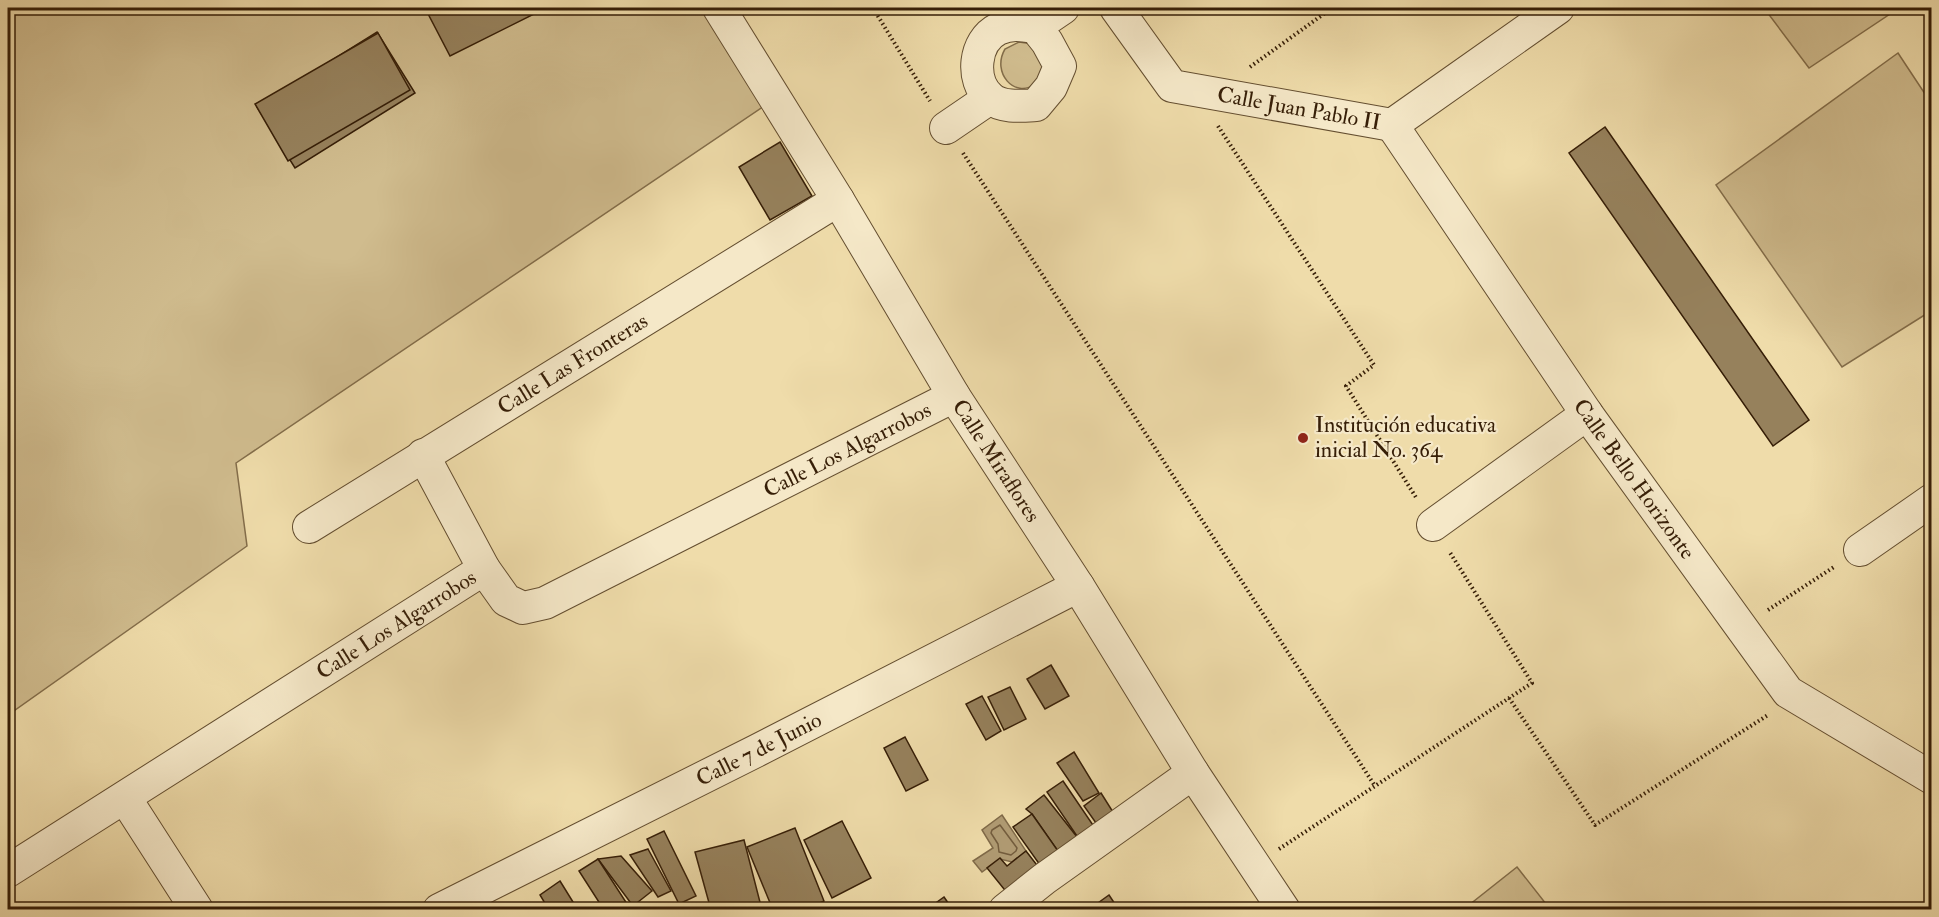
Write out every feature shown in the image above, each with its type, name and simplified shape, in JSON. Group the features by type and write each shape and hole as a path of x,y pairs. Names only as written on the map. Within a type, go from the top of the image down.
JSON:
{"street":[{"name":"Calle Miraflores","path":"718,8 838,200 954,396 1078,586 1193,773 1284,909"},
{"path":"1035,27 1063,8"},
{"name":"Calle Juan Pablo II","path":"1116,8 1172,86 1392,125 1558,8"},
{"path":"1016,24 1035,27 1047,42 1060,66 1051,87 1036,105 1011,106 990,98 978,81 976,62 984,44 997,30 1016,24"},
{"path":"946,128 990,98"},
{"name":"Calle Bello Horizonte","path":"1392,125 1587,414 1788,692 1932,778"},
{"name":"Calle Las Fronteras","path":"309,527 838,200"},
{"name":"Calle Los Algarrobos","path":"8,872 484,569 506,600 523,608 545,603 954,396"},
{"path":"1433,525 1587,414"},
{"path":"423,455 484,569"},
{"path":"1860,550 1932,500"},
{"name":"Calle 7 de Junio","path":"457,905 1078,586"},
{"path":"1005,909 1193,773"},
{"path":"125,798 197,909"}],"path":[{"path":"873,8 946,128 1375,786"},
{"path":"1255,865 1532,683 1346,386 1374,365 1204,92 1332,8"},
{"path":"1741,628 1860,550"},
{"path":"1509,698 1595,825 1797,697"}],"shaded area":[{"path":"8,8 734,8 788,90 236,463 247,546 8,715"},
{"path":"1764,8 1899,8 1809,68"},
{"path":"1019,42 1033,44 1046,62 1037,82 1027,88 1013,86 1003,75 1001,67 1001,58 1005,49"},
{"path":"1898,53 1931,103 1931,311 1842,367 1716,185"},
{"path":"1517,867 1550,909 1464,909"}],"water":[{"path":"1002,815 1026,851 1012,862 1000,859 982,872 973,861 993,848 982,830"}],"building":[{"path":"425,8 546,8 450,56"},
{"path":"377,32 415,93 295,168 257,107"},
{"path":"378,33 410,90 288,161 255,104"},
{"path":"1605,127 1809,420 1773,446 1569,153"},
{"path":"780,142 812,196 770,220 739,167"},
{"path":"1051,665 1069,696 1045,709 1027,679"},
{"path":"1010,687 1026,719 1004,730 988,697"},
{"path":"982,696 1001,731 986,740 966,704"},
{"path":"905,737 928,780 906,791 884,748"},
{"path":"1074,752 1099,793 1083,801 1057,763"},
{"path":"1063,781 1097,831 1081,842 1047,792"},
{"path":"1101,793 1113,812 1096,823 1084,806"},
{"path":"1044,795 1081,842 1062,857 1026,809"},
{"path":"1032,814 1058,851 1040,865 1013,827"},
{"path":"842,821 871,878 832,898 804,840"},
{"path":"795,828 824,901 803,910 773,910 747,847"},
{"path":"664,831 696,896 679,904 647,839"},
{"path":"744,840 762,910 711,910 695,852"},
{"path":"648,849 671,891 658,897 630,855"},
{"path":"1026,851 1040,869 1008,894 987,868 1000,858 1007,866"},
{"path":"621,856 652,891 633,906 598,859"},
{"path":"598,859 631,910 604,910 579,871"},
{"path":"560,881 578,910 549,910 540,895"},
{"path":"1109,895 1119,910 1092,910 1091,908"},
{"path":"944,897 953,910 926,910"},
{"path":"523,903 526,910 513,910"}],"place":[{"name":"Institución educativa inicial No. 364","path":"1303,438"}]}
